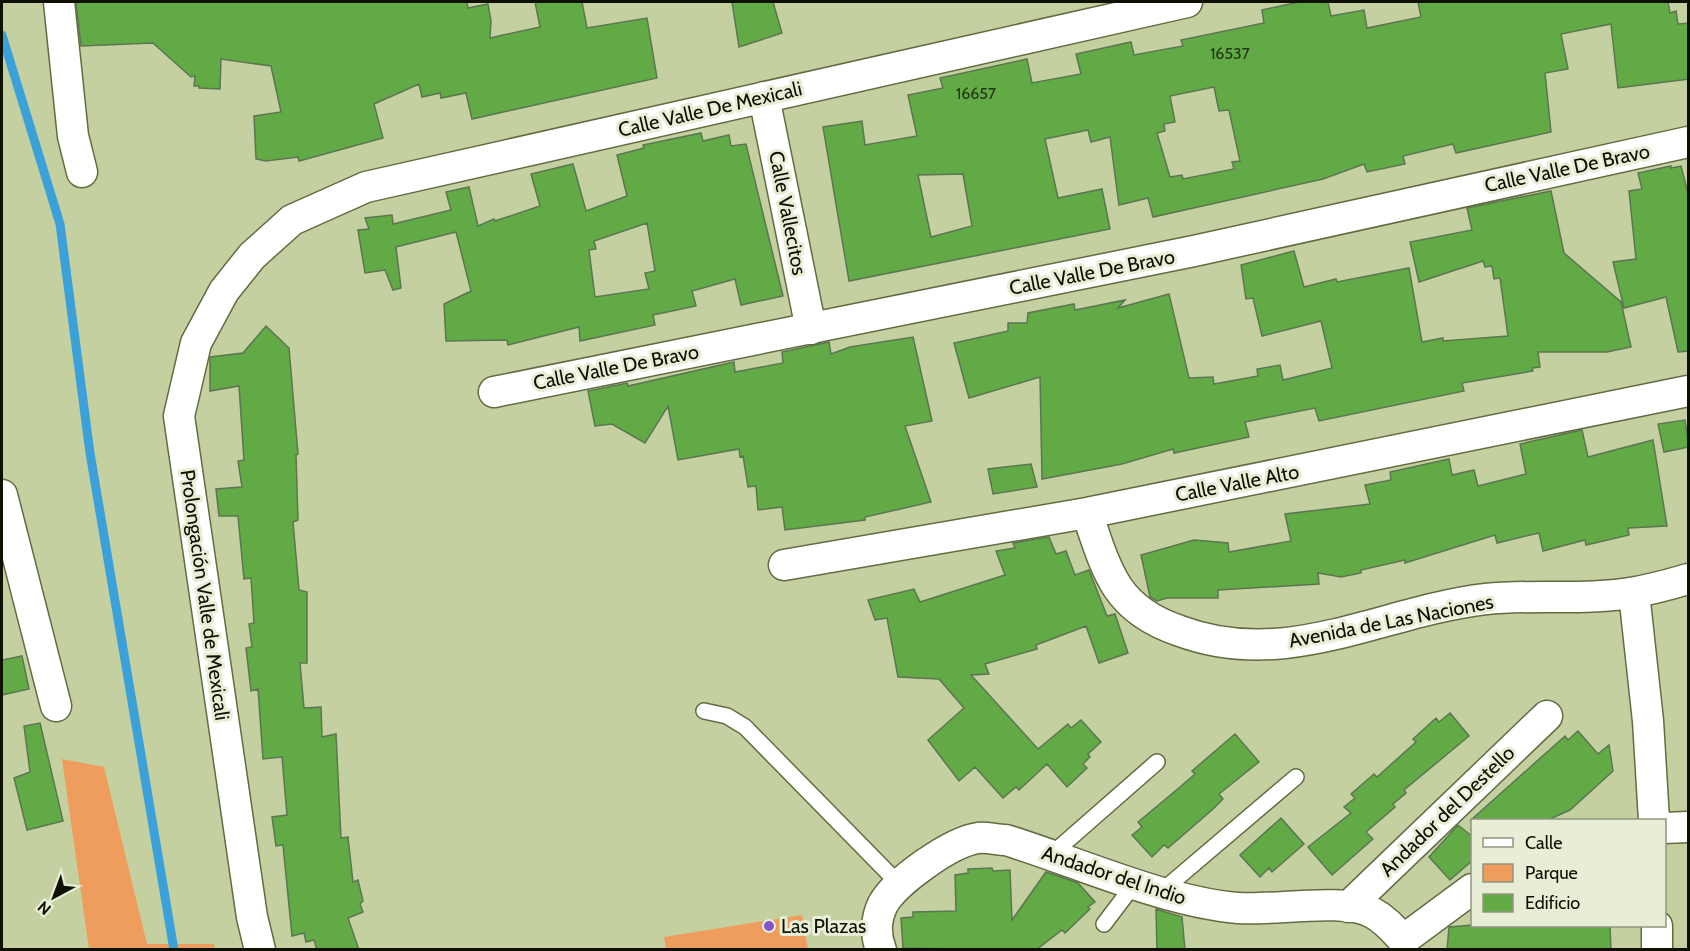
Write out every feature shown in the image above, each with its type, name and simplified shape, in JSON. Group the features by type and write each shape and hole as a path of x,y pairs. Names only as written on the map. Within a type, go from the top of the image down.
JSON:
{"street":[{"path":"59,2 73,136 82,172"},
{"name":"Calle Valle De Mexicali","path":"252,256 292,220 366,187 1187,2"},
{"name":"Calle Vallecitos","path":"764,97 811,329"},
{"name":"Calle Valle De Bravo","path":"494,392 1194,251 1689,142"},
{"name":"Prolongación Valle de Mexicali","path":"252,256 224,291 196,343 179,416 252,917 260,950"},
{"name":"Calle Valle Alto","path":"784,565 1087,513 1689,391"},
{"path":"2,495 56,706"},
{"name":"Avenida de Las Naciones","path":"1087,513 1106,567 1119,589 1135,607 1158,623 1208,642 1270,645 1308,640 1486,599 1634,593 1689,579"},
{"path":"1634,593 1648,721 1654,819"},
{"name":"Andador del Destello","path":"1347,907 1547,716"},
{"path":"1666,828 1689,827"},
{"name":"Andador del Indio","path":"881,950 877,939 878,916 884,902 900,885 952,846 979,838 1006,840 1198,903 1239,908 1347,907 1371,912 1389,924 1404,945"},
{"path":"1404,945 1471,892"},
{"path":"1657,927 1657,950"}],"lane":[{"path":"704,711 727,716 745,727 900,885"},
{"path":"1052,854 1157,762"},
{"path":"1104,924 1149,887 1296,777"}],"green space":[{"path":"62,759 104,767 147,944 214,944 215,949 89,949"},
{"name":"Las Plazas","path":"802,915 808,949 666,949 664,937"}],"building":[{"path":"76,2 467,2 468,8 488,4 491,21 490,38 540,27 535,2 582,2 587,28 647,18 657,78 472,119 466,93 441,98 440,93 422,97 419,84 374,104 383,138 299,161 298,157 266,161 256,159 254,116 281,112 271,66 221,59 220,89 199,88 199,86 194,86 195,76 191,77 153,43 81,46"},
{"path":"732,2 773,2 782,33 739,47"},
{"path":"1299,2 1328,2 1331,16 1364,10 1367,28 1421,17 1418,2 1668,2 1670,13 1676,11 1678,24 1689,23 1689,79 1618,88 1611,24 1561,34 1568,69 1545,73 1551,132 1456,153 1453,144 1403,156 1405,164 1367,172 1364,164 1323,179 1153,217 1148,198 1119,205 1110,137 1091,142 1088,130 1045,139 1058,198 1102,189 1110,229 849,281 823,127 862,121 865,145 917,136 908,95 943,88 940,78 1027,59 1032,83 1081,74 1076,54 1131,42 1134,55 1183,46 1181,40 1264,23 1262,10","holes":["1214,87 1219,111 1229,110 1240,161 1232,162 1234,169 1183,179 1182,175 1170,177 1157,133 1165,131 1164,124 1175,122 1170,96","963,174 972,226 931,237 918,175"]},
{"path":"701,133 703,141 729,135 731,146 746,144 783,296 741,305 735,279 692,291 696,306 653,315 655,325 580,341 579,327 508,345 507,340 446,341 444,304 471,291 456,232 396,247 401,288 393,290 385,270 365,273 358,230 369,229 365,218 392,215 393,224 451,210 446,192 469,187 478,226 540,206 531,174 573,164 586,211 627,196 617,155 644,148 643,145","holes":["647,223 655,271 645,273 649,289 595,297 589,250 596,249 594,241"]},
{"path":"1671,166 1671,168 1681,166 1689,197 1689,351 1678,352 1666,297 1624,308 1613,262 1636,259 1629,191 1642,189 1638,173"},
{"path":"1551,191 1564,253 1621,302 1631,347 1607,352 1538,352 1540,367 1532,368 1533,371 1462,383 1464,391 1319,421 1315,408 1245,422 1249,437 1174,453 1173,449 1122,464 1042,479 1040,377 969,398 954,343 1008,331 1008,323 1027,323 1028,313 1074,304 1075,310 1125,300 1118,308 1169,294 1189,378 1213,377 1214,384 1258,376 1257,369 1280,365 1283,380 1332,368 1321,321 1262,336 1253,298 1246,299 1241,265 1294,251 1304,287 1336,279 1337,282 1409,268 1422,342 1443,338 1443,341 1508,336 1500,278 1494,279 1492,266 1485,267 1483,261 1419,282 1410,242 1472,230 1467,208"},
{"path":"266,326 289,348 298,454 296,455 298,520 293,522 299,590 307,592 307,663 300,663 304,708 321,707 322,737 336,734 341,838 348,837 353,882 358,880 363,901 360,904 363,912 348,918 359,950 317,950 314,940 306,942 304,933 292,936 283,845 276,846 272,817 287,815 282,757 263,759 258,689 251,691 246,648 252,647 249,624 254,623 251,578 244,579 238,516 219,516 216,489 242,487 238,461 244,460 239,386 210,391 210,357 243,353"},
{"path":"913,337 932,421 905,426 931,502 865,517 865,520 785,530 782,507 758,510 756,486 748,487 743,456 740,457 739,449 678,460 668,406 645,443 612,424 595,426 588,391 627,383 628,386 734,362 735,372 783,363 782,352 829,342 831,354 850,347"},
{"path":"1685,420 1689,447 1664,452 1658,424"},
{"path":"1582,430 1588,457 1653,440 1667,526 1628,528 1629,535 1586,545 1585,540 1543,551 1539,533 1497,543 1495,535 1405,563 1405,560 1361,570 1361,573 1341,577 1318,573 1319,584 1218,590 1218,598 1167,598 1157,601 1150,597 1141,555 1194,540 1228,543 1229,552 1291,541 1285,514 1370,504 1365,485 1391,480 1390,472 1449,459 1452,475 1474,470 1478,486 1526,474 1520,444"},
{"path":"1031,464 1037,487 993,494 988,469"},
{"path":"1049,537 1056,554 1066,551 1075,575 1089,570 1107,616 1115,614 1128,653 1099,663 1086,626 1036,645 1037,649 985,664 989,674 971,675 1038,749 1068,724 1071,728 1081,720 1101,742 1088,754 1090,757 1083,764 1087,768 1067,787 1047,764 1019,790 1016,787 1003,798 975,767 959,781 928,740 964,708 939,679 898,677 887,618 875,620 868,600 914,589 920,602 1005,575 996,551 1015,548 1013,543"},
{"path":"22,656 29,689 2,695 2,660"},
{"path":"1450,713 1469,736 1404,790 1406,793 1393,804 1395,807 1366,832 1373,839 1332,875 1308,847 1351,813 1344,807 1355,798 1351,794 1374,774 1377,777 1416,742 1413,739 1436,718 1439,722"},
{"path":"40,723 63,821 27,830 14,778 30,772 24,726"},
{"path":"1578,731 1598,754 1609,745 1613,771 1570,810 1550,819 1472,819 1565,736 1568,740"},
{"path":"1235,734 1259,762 1219,794 1223,799 1212,810 1168,848 1164,845 1152,857 1132,835 1142,827 1138,822 1195,774 1192,771"},
{"path":"1281,818 1304,844 1272,872 1269,868 1260,877 1240,855"},
{"path":"1458,825 1471,835 1471,862 1450,880 1429,857"},
{"path":"992,868 993,871 1010,870 1012,920 1046,872 1078,883 1095,902 1065,933 1062,930 1036,950 903,948 901,918 913,917 913,912 956,911 955,875 968,873 968,869"},
{"path":"1156,909 1182,917 1185,950 1157,950"},
{"path":"1471,925 1471,927 1610,927 1611,950 1447,950 1449,927"}],"waterway":[{"path":"2,35 60,224 90,453 174,950"}],"place":[{"name":"Las Plazas","path":"769,926"}]}
